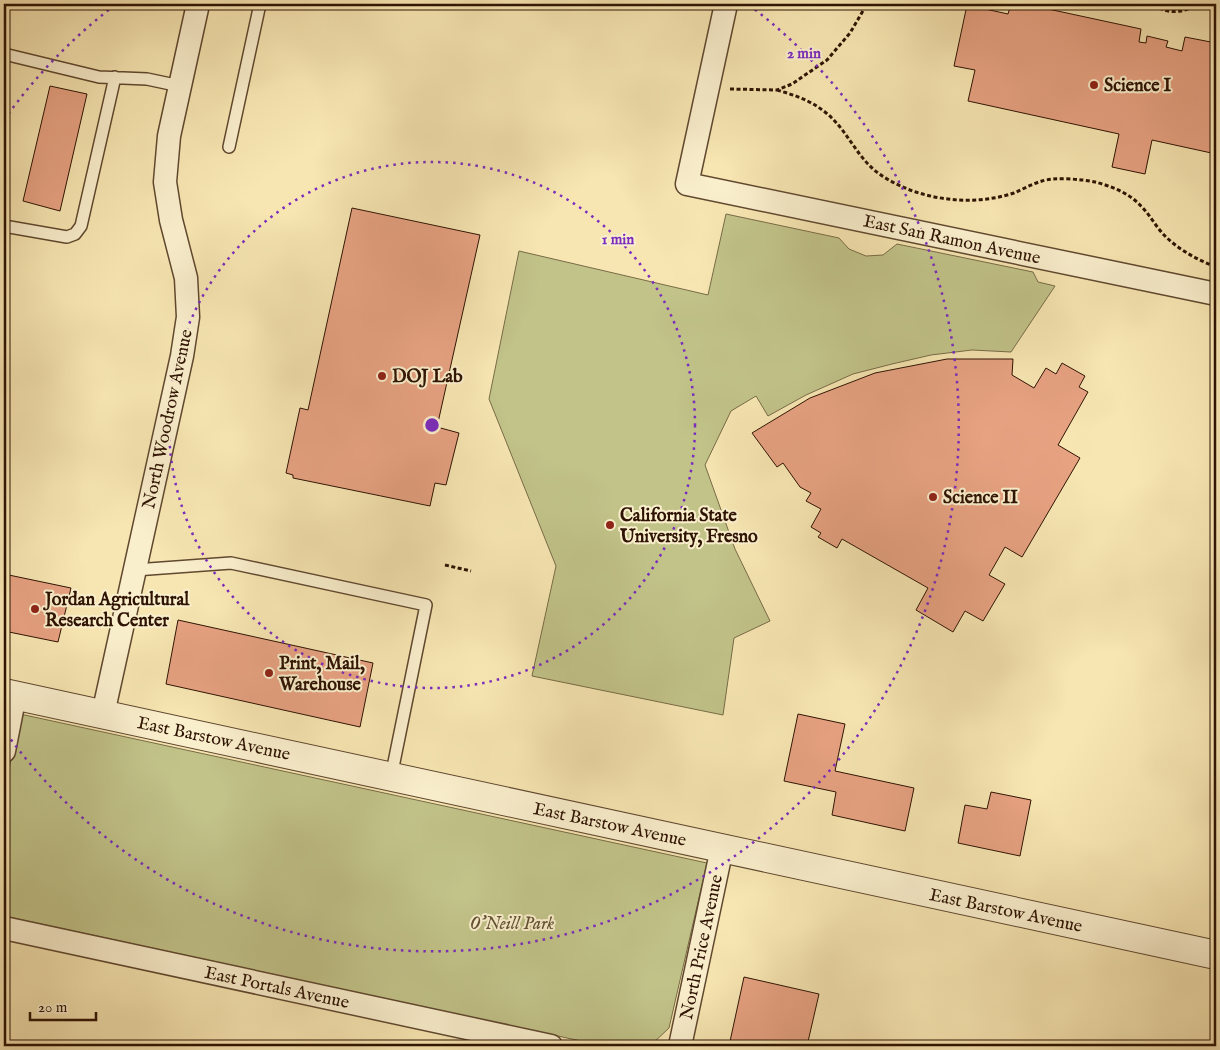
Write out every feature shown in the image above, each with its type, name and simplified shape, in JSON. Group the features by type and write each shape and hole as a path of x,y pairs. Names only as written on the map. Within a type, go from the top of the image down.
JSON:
{"street":[{"name":"North Woodrow Avenue","path":"104,714 182,356 188,317 186,278 171,220 165,182 169,136 198,4"},
{"name":"East San Ramon Avenue","path":"726,4 687,184 1216,294"},
{"name":"East Barstow Avenue","path":"10,694 1216,955"},
{"path":"4,751 10,694"},
{"name":"North Price Avenue","path":"680,1046 722,848"},
{"name":"East Portals Avenue","path":"4,928 551,1046"}],"lane":[{"path":"229,147 260,4"},
{"path":"4,54 99,77 147,79 180,86"},
{"path":"4,226 67,237 75,234 81,226 115,77"},
{"path":"135,570 231,563 426,605 391,777"}],"path":[{"path":"777,90 792,84 827,60 850,34 867,4"},
{"path":"1154,4 1168,11 1182,12 1200,4"},
{"path":"724,89 777,90 806,99 825,112 847,134 868,164 894,183 910,190 948,200 965,201 997,197 1043,180 1076,180 1113,187 1142,206 1152,222 1166,238 1201,261 1216,267"},
{"path":"445,565 471,571"}],"green space":[{"path":"726,214 839,238 849,249 866,256 883,255 897,244 1033,272 1038,282 1055,286 1011,352 972,350 931,355 853,374 806,395 768,416 756,396 731,411 705,465 735,549 770,621 734,638 723,715 532,676 556,566 489,399 519,251 708,295"},
{"name":"O'Neill Park","path":"20,714 707,863 669,1028 650,1046 604,1046 4,916 4,794"}],"building":[{"name":"Science I","path":"1011,4 1025,4 1141,29 1139,42 1146,43 1147,36 1168,41 1166,47 1182,51 1185,37 1216,43 1216,154 1152,140 1145,174 1112,167 1119,134 968,101 975,70 954,66 967,5 1008,14"},
{"path":"50,86 87,94 60,211 23,201"},
{"name":"DOJ Lab","path":"352,208 480,235 437,427 459,433 446,485 435,483 430,506 293,478 293,475 286,473 300,408 308,410"},
{"name":"Science II","path":"947,359 1013,359 1012,375 1034,388 1046,368 1056,374 1062,363 1085,376 1079,387 1088,392 1058,445 1080,458 1022,557 1005,547 989,575 1005,584 983,621 965,611 953,632 916,610 928,588 842,539 837,548 818,537 821,533 811,527 821,509 806,501 811,493 800,487 783,463 777,467 752,433 810,398 875,373"},
{"name":"Jordan Agricultural Research Center","path":"4,574 71,588 58,642 4,631"},
{"name":"Print, Mail, Warehouse","path":"178,620 373,663 360,727 166,684"},
{"path":"798,714 845,724 835,771 914,788 905,831 832,815 836,792 784,781"},
{"path":"991,792 1031,800 1020,856 958,843 965,805 987,809"},
{"path":"744,977 819,994 807,1046 729,1046"},
{"path":"127,1041 153,1046 126,1046"}],"place":[{"name":"Science I","path":"1094,85"},
{"name":"DOJ Lab","path":"382,376"},
{"name":"Science II","path":"933,497"},
{"name":"California State University, Fresno","path":"610,525"},
{"name":"Jordan Agricultural Research Center","path":"35,609"},
{"name":"Print, Mail, Warehouse","path":"269,673"}]}
